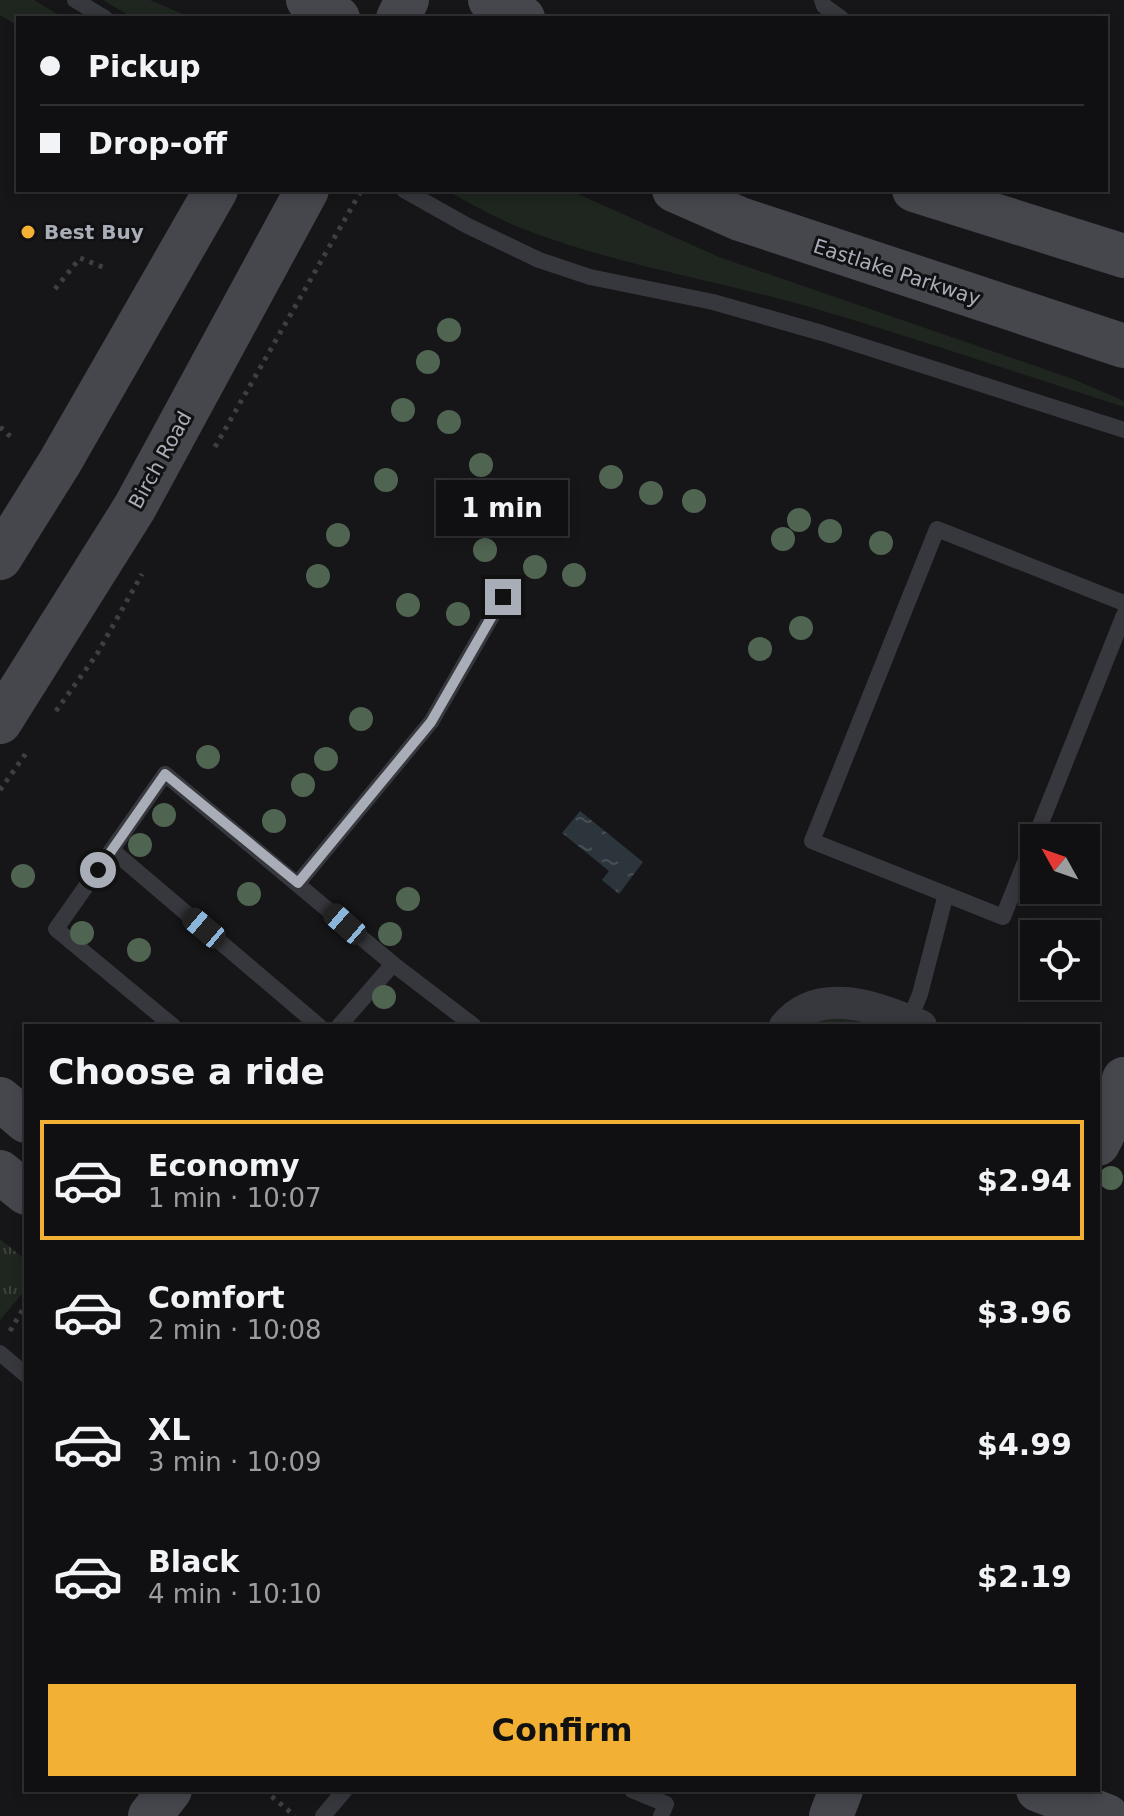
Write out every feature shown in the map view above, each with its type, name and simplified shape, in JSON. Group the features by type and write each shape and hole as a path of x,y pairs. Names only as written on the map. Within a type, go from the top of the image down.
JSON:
{"main road":[{"path":"490,0 519,16"},
{"path":"0,558 60,462 215,192"},
{"name":"Birch Road","path":"0,722 135,507 306,192"},
{"name":"Eastlake Parkway","path":"679,192 740,219 1124,346"},
{"path":"920,192 1124,256"},
{"path":"0,1099 24,1119"},
{"path":"0,1172 24,1191"},
{"path":"150,1816 168,1792"},
{"path":"831,1816 840,1792"},
{"path":"1043,1792 1107,1816"}],"street":[{"path":"787,1024 811,1006 846,1002 887,1011 915,1023"}],"lane":[{"path":"75,0 102,16"},
{"path":"822,0 824,6 838,16"},
{"path":"408,192 466,225 552,264 590,277 713,302 822,333 1124,430"},
{"path":"1020,874 1003,917 812,841 937,529 1124,603"},
{"path":"298,883 431,722 503,597"},
{"path":"1040,824 1124,615"},
{"path":"171,1024 56,929 165,774 393,964 471,1024"},
{"path":"112,850 317,1024"},
{"path":"915,1023 946,894"},
{"path":"341,1024 393,964"},
{"path":"3,1345 24,1372"},
{"path":"323,1816 343,1792"},
{"path":"637,1792 666,1804 661,1816"}],"path":[{"path":"55,289 80,258 105,268"},
{"path":"0,427 12,438"},
{"path":"3,1345 24,1308"},
{"path":"266,1792 295,1816"}],"green space":[{"path":"0,0 34,0 61,16 16,16 16,25 0,15"},
{"path":"103,0 150,0 187,16 130,16"},
{"path":"450,192 573,192 719,257 1073,379 1124,401 1124,407 810,307 568,245 478,208"},
{"path":"820,1012 906,1024 810,1024"},
{"path":"0,1239 24,1258 24,1291 0,1320"}],"water":[{"path":"580,811 643,862 619,894 602,880 609,871 562,833"}],"place":[{"name":"Best Buy","path":"28,232"}],"route":[{"path":"98,870 165,774 298,883 431,722 503,597"}]}
